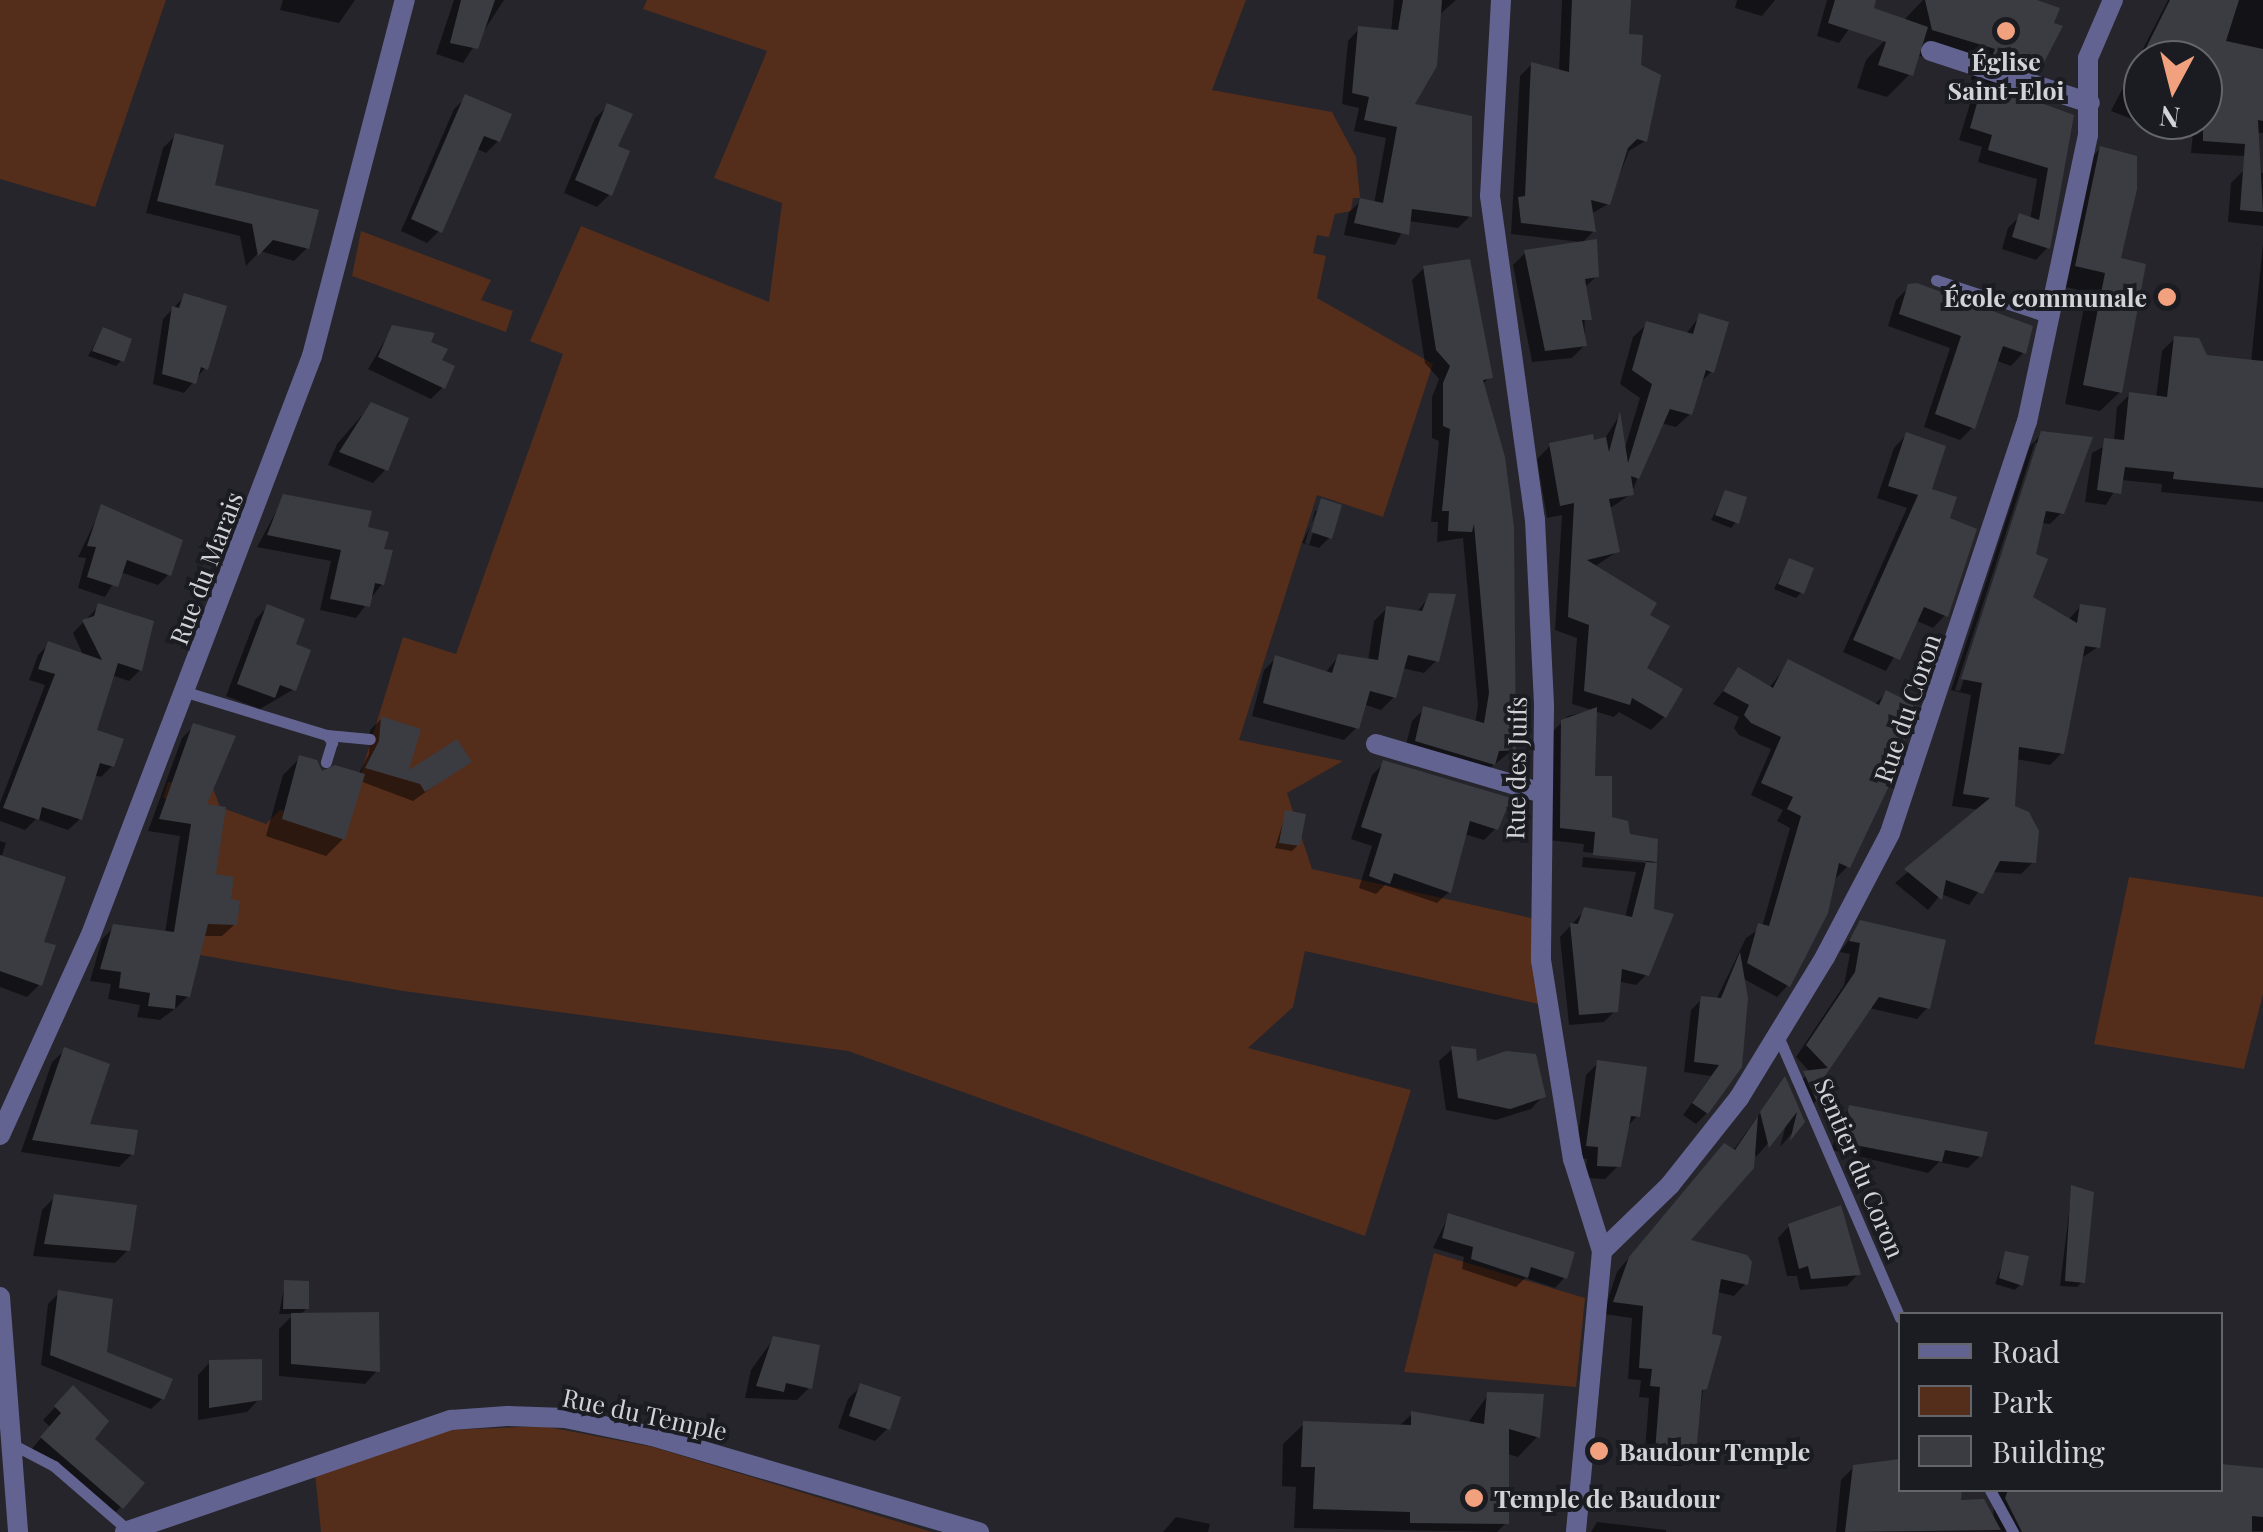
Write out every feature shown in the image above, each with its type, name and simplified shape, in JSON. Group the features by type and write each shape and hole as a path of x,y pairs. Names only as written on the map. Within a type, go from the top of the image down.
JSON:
{"street":[{"name":"Rue du Marais","path":"0,1134 53,1026 186,692 312,356 405,0"},
{"name":"Rue des Juifs","path":"1501,0 1490,196 1535,520 1542,792 1541,960 1573,1159 1602,1251 1576,1532"},
{"name":"Rue du Coron","path":"1602,1251 1705,1144 1778,1036 1890,833 1998,523 2052,318 2090,103 2088,58 2113,0"},
{"path":"1931,51 2090,103"},
{"path":"1376,744 1542,792"},
{"path":"0,1296 18,1532"},
{"name":"Rue du Temple","path":"127,1531 451,1420 506,1416 565,1418 652,1436 979,1532"}],"lane":[{"path":"1936,280 2052,318"},
{"path":"186,692 327,734 370,740"},
{"path":"326,762 332,742 327,734"},
{"name":"Sentier du Coron","path":"1778,1036 1898,1313"},
{"name":"Rue du Temple","path":"10,1443 54,1466 127,1531"},
{"path":"1991,1492 2013,1532"}],"green space":[{"path":"0,0 166,0 95,207 0,179"},
{"path":"647,0 1246,0 1212,90 1332,112 1356,157 1360,198 1353,198 1351,211 1335,214 1329,237 1317,235 1313,253 1326,256 1317,298 1433,364 1383,517 1317,495 1239,740 1343,761 1287,793 1312,869 1540,920 1547,1006 1305,951 1293,1007 1248,1048 1411,1090 1365,1236 848,1051 403,991 200,955 220,807 266,824 280,810 344,828 403,637 456,654 563,354 530,341 581,226 769,302 782,203 714,178 767,51 643,9"},
{"path":"361,231 491,280 481,300 513,311 506,332 352,276"},
{"path":"168,782 213,788 220,807 163,798"},
{"path":"2129,877 2263,897 2263,994 2244,1069 2094,1044"},
{"path":"1434,1253 1585,1298 1576,1387 1404,1372"},
{"path":"543,1426 653,1447 932,1532 321,1532 315,1473 448,1430"}],"building":[{"path":"461,0 495,0 478,49 450,43"},
{"path":"1403,0 1442,0 1437,66 1415,104 1472,116 1472,217 1412,209 1409,235 1354,223 1360,198 1383,203 1397,127 1364,120 1369,97 1352,93 1358,26 1398,30"},
{"path":"1572,0 1631,0 1629,34 1643,35 1641,65 1661,75 1647,142 1637,139 1628,148 1610,205 1591,200 1596,232 1521,223 1518,197 1525,196 1531,62 1569,72"},
{"path":"1835,0 1876,0 1874,8 1928,27 1913,76 1878,65 1886,42 1828,23"},
{"name":"Église Saint-Eloi","path":"1925,0 2037,0 2060,8 2054,23 2063,26 2039,72 1992,56 1995,49 1932,30"},
{"path":"2170,0 2239,0 2226,41 2263,49 2263,121 2258,120 2263,212 2240,210 2245,144 2203,141 2223,140 2223,40 2150,40"},
{"path":"1983,82 2074,115 2050,249 2012,237 2019,213 2039,220 2048,168 1988,150 1992,135 1970,128"},
{"path":"465,94 512,114 500,142 484,136 442,233 411,219"},
{"path":"607,103 633,114 618,146 630,151 612,196 575,180"},
{"path":"175,133 224,145 215,185 319,210 309,249 273,240 258,256 252,224 157,201"},
{"path":"2100,146 2137,156 2137,189 2121,258 2146,264 2122,393 2083,385 2105,273 2075,266"},
{"path":"1597,239 1599,277 1585,279 1592,320 1582,320 1587,346 1545,351 1524,250"},
{"path":"1470,259 1493,378 1483,380 1505,457 1514,527 1516,750 1499,751 1495,765 1415,741 1423,706 1484,723 1489,693 1474,524 1472,532 1448,531 1449,511 1442,511 1450,429 1443,426 1443,383 1450,366 1436,350 1423,266"},
{"path":"1917,283 2033,326 2026,354 2003,346 1975,429 1935,414 1961,336 1899,314 1908,284"},
{"path":"184,293 227,306 208,370 201,367 196,384 162,374 172,306 179,308"},
{"path":"1699,313 1729,322 1714,373 1706,370 1692,415 1670,409 1639,479 1631,476 1634,495 1609,499 1620,552 1587,560 1657,603 1650,615 1670,626 1647,668 1683,689 1666,718 1632,698 1630,705 1584,691 1589,625 1568,617 1574,503 1560,506 1549,443 1593,434 1594,440 1606,437 1609,452 1620,411 1628,463 1652,384 1632,370 1646,321 1693,334"},
{"path":"392,325 435,333 431,342 448,349 442,360 455,366 445,389 378,357"},
{"path":"103,327 132,339 124,362 92,351"},
{"path":"2174,336 2199,338 2207,355 2263,361 2263,488 2173,479 2174,472 2125,467 2121,494 2097,490 2104,438 2124,440 2129,392 2167,397"},
{"path":"371,402 409,418 388,471 339,452"},
{"path":"2041,431 2093,437 2064,514 2046,511 2036,554 2048,559 2033,597 2077,623 2080,604 2106,608 2100,648 2085,646 2064,754 2019,747 2015,806 2029,812 2039,831 2036,863 2000,861 1983,894 1946,880 1942,900 1904,869 1990,798 1963,794 1982,683 1961,679"},
{"path":"1906,432 1946,446 1932,489 1957,497 1950,518 1977,529 1948,617 1924,607 1900,660 1853,640 1918,495 1888,486"},
{"path":"1725,490 1747,497 1739,524 1715,515"},
{"path":"283,494 372,511 368,527 389,532 384,549 393,550 384,585 375,583 370,607 330,599 341,550 267,535"},
{"path":"1321,498 1342,505 1332,539 1311,532"},
{"path":"101,504 183,540 171,576 127,560 118,587 87,577 96,547 87,546"},
{"path":"1789,558 1814,568 1804,594 1778,584"},
{"path":"1429,593 1456,594 1439,662 1408,655 1396,698 1370,691 1359,729 1263,703 1275,655 1332,673 1338,654 1378,660 1386,606 1422,611"},
{"path":"98,603 154,621 142,671 118,663 97,730 124,739 114,767 100,763 82,820 42,807 39,820 3,808 55,674 38,669 48,641 102,660 82,620 94,616"},
{"path":"267,604 305,619 296,644 311,650 296,691 280,685 275,698 237,684"},
{"path":"1788,659 1879,705 1886,690 1917,706 1889,786 1850,868 1839,863 1828,913 1790,987 1747,963 1758,923 1769,926 1801,816 1787,809 1793,797 1761,783 1781,737 1751,723 1744,715 1749,705 1723,691 1738,667 1773,688"},
{"path":"1597,707 1595,776 1612,776 1612,817 1628,821 1630,834 1658,839 1657,862 1593,855 1595,832 1560,828 1561,720"},
{"path":"381,716 421,729 409,770 457,739 472,762 425,792 420,784 365,768 379,741"},
{"path":"193,723 236,736 207,804 226,807 216,874 234,877 231,899 240,901 237,925 208,924 190,997 176,995 175,1009 148,1006 150,993 119,988 121,972 100,969 113,924 174,932 191,824 159,819"},
{"path":"299,755 317,760 322,771 335,765 365,774 345,840 282,819"},
{"path":"1383,760 1511,798 1498,830 1470,821 1451,893 1394,873 1390,884 1369,876 1382,834 1361,827"},
{"path":"1285,810 1306,814 1300,846 1279,843"},
{"path":"0,855 66,877 44,942 56,945 42,986 0,971"},
{"path":"1646,862 1657,863 1654,909 1674,914 1649,976 1622,969 1618,1012 1579,1015 1570,923 1578,924 1584,907 1632,917"},
{"path":"1860,920 1946,940 1930,1009 1879,997 1825,1076 1836,1080 1818,1104 1803,1071 1828,1068 1806,1045 1855,972 1860,943 1849,941"},
{"path":"1740,952 1748,998 1742,1067 1708,1114 1692,1103 1719,1065 1694,1062 1701,996 1721,998"},
{"path":"1451,1046 1476,1049 1477,1061 1506,1051 1536,1054 1546,1097 1510,1109 1458,1098"},
{"path":"64,1047 110,1064 90,1124 138,1130 134,1155 32,1140"},
{"path":"1597,1060 1647,1067 1640,1117 1631,1116 1621,1167 1597,1166 1598,1147 1586,1146"},
{"path":"1785,1076 1805,1122 1790,1141 1797,1112 1769,1148 1760,1112"},
{"path":"1849,1105 1988,1132 1982,1157 1945,1150 1942,1162 1855,1145 1842,1139"},
{"path":"1758,1116 1754,1168 1691,1240 1747,1255 1752,1262 1748,1285 1721,1279 1712,1334 1722,1336 1707,1389 1702,1390 1696,1455 1655,1452 1660,1387 1650,1386 1652,1369 1639,1368 1643,1306 1613,1302 1629,1257 1724,1143 1735,1150"},
{"path":"2071,1185 2094,1192 2085,1283 2065,1281"},
{"path":"54,1194 137,1205 130,1251 44,1244"},
{"path":"1841,1205 1861,1275 1811,1279 1808,1266 1799,1269 1788,1224"},
{"path":"1448,1213 1575,1252 1567,1279 1531,1267 1528,1278 1471,1259 1473,1247 1442,1238"},
{"path":"2005,1251 2029,1256 2023,1286 1999,1278"},
{"path":"284,1280 309,1281 309,1309 283,1309"},
{"path":"58,1290 113,1299 107,1352 173,1379 164,1400 50,1355"},
{"path":"379,1312 380,1372 291,1364 291,1313"},
{"path":"773,1336 820,1345 812,1389 786,1383 784,1392 756,1386"},
{"path":"262,1359 262,1400 209,1408 209,1360"},
{"path":"860,1383 901,1397 890,1430 849,1416"},
{"path":"73,1385 109,1421 95,1439 145,1483 123,1509 40,1437 61,1413 54,1406"},
{"path":"1487,1392 1544,1394 1540,1438 1509,1429 1509,1524 1410,1523 1410,1512 1313,1509 1315,1467 1301,1467 1303,1421 1411,1425 1411,1411 1484,1424"},
{"path":"1898,1459 1898,1492 1962,1492 1961,1500 1984,1499 2001,1530 1845,1532 1853,1465"},
{"path":"2223,1464 2263,1468 2263,1517 2252,1516 2252,1532 2022,1532 2005,1498 2007,1492 2223,1492"}],"place":[{"name":"Église Saint-Eloi","path":"2006,31"},
{"name":"École communale","path":"2167,297"},
{"name":"Baudour Temple","path":"1599,1451"},
{"name":"Temple de Baudour","path":"1474,1498"}]}
